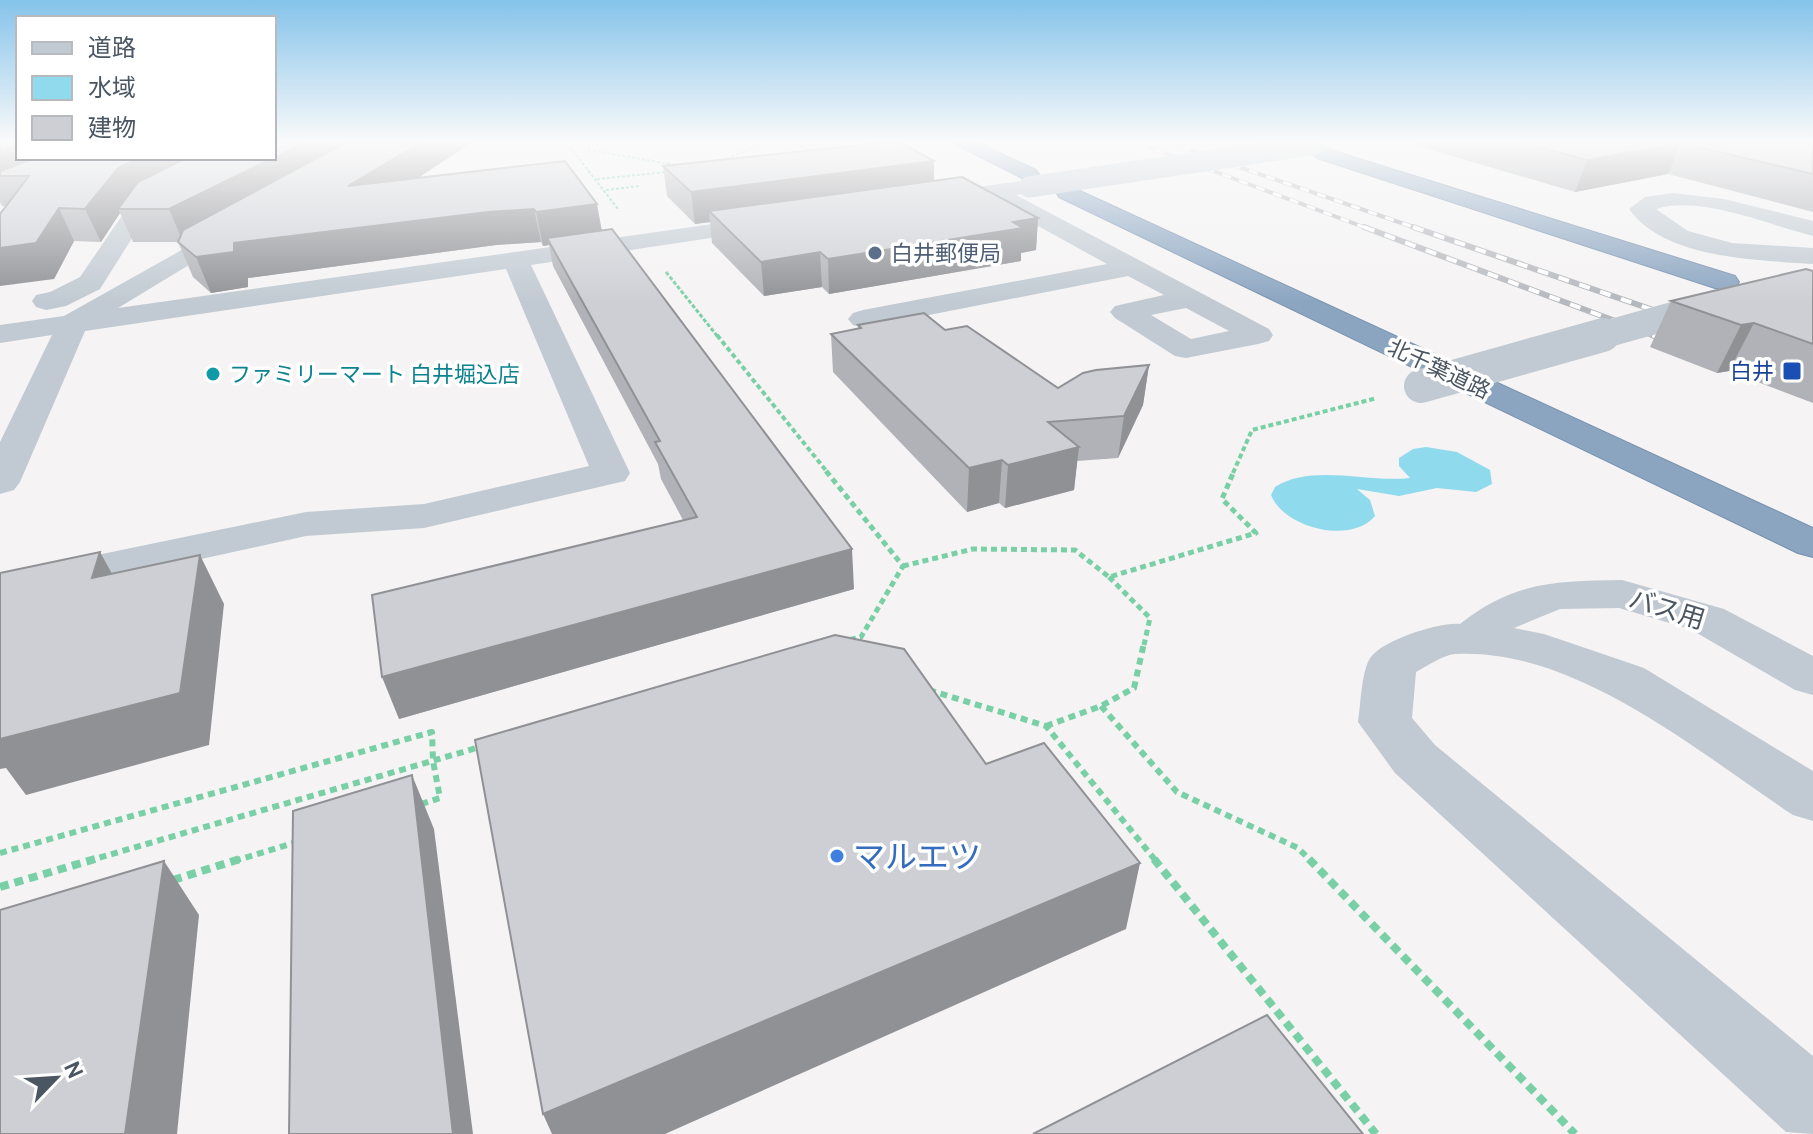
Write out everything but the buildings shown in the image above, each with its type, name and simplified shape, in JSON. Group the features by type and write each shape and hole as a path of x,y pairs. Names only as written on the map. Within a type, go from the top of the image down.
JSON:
{"highway":[{"name":"北千葉道路","path":"1075,196 1813,544"},
{"path":"1467,196 1725,282"}],"street":[{"path":"28,304 56,300 90,283 140,206 159,196"},
{"path":"907,204 965,196"},
{"path":"1000,196 1192,298"},
{"path":"1813,229 1716,203 1656,200 1640,209 1679,236 1731,251 1813,256"},
{"path":"147,202 194,204"},
{"path":"0,482 73,323 243,207"},
{"path":"0,334 797,219"},
{"path":"0,589 306,524 424,516 611,473 515,259"},
{"path":"863,319 1133,267"},
{"path":"1421,386 1758,291"},
{"name":"バス用","path":"1471,640 1498,617 1553,595 1622,594 1707,619 1813,678"},
{"path":"1813,799 1626,680 1527,645 1446,638 1392,663 1385,722 1415,759 1813,1105"}],"path":[{"path":"609,196 620,212"},
{"path":"657,262 903,566"},
{"path":"1109,577 1256,533 1222,499 1252,430 1421,386"},
{"path":"831,645 861,637 903,566 973,549 1075,550 1109,577 1150,618 1134,688 1101,706 1046,726"},
{"path":"861,637 871,648"},
{"path":"918,687 1046,726 1376,1134"},
{"path":"1101,706 1177,792 1298,848 1575,1134"},
{"path":"0,853 432,732 433,761 440,798 410,807"},
{"path":"0,887 491,744"},
{"path":"167,882 304,840"}],"water":[{"path":"1426,447 1457,452 1490,470 1492,484 1476,492 1437,488 1399,496 1357,489 1370,500 1375,516 1364,525 1335,531 1303,524 1278,507 1271,495 1275,487 1306,476 1410,478 1399,466 1399,458 1413,449"}],"railway":[{"path":"1280,196 1369,229"},
{"path":"1323,196 1419,229"},
{"path":"1364,227 1658,337"},
{"path":"1413,227 1688,322"},
{"path":"1653,335 1674,343"}],"place":[{"name":"白井郵便局","path":"875,253"},
{"name":"白井","path":"1792,371"},
{"name":"ファミリーマート 白井堀込店","path":"213,374"},
{"name":"マルエツ","path":"837,856"}]}
